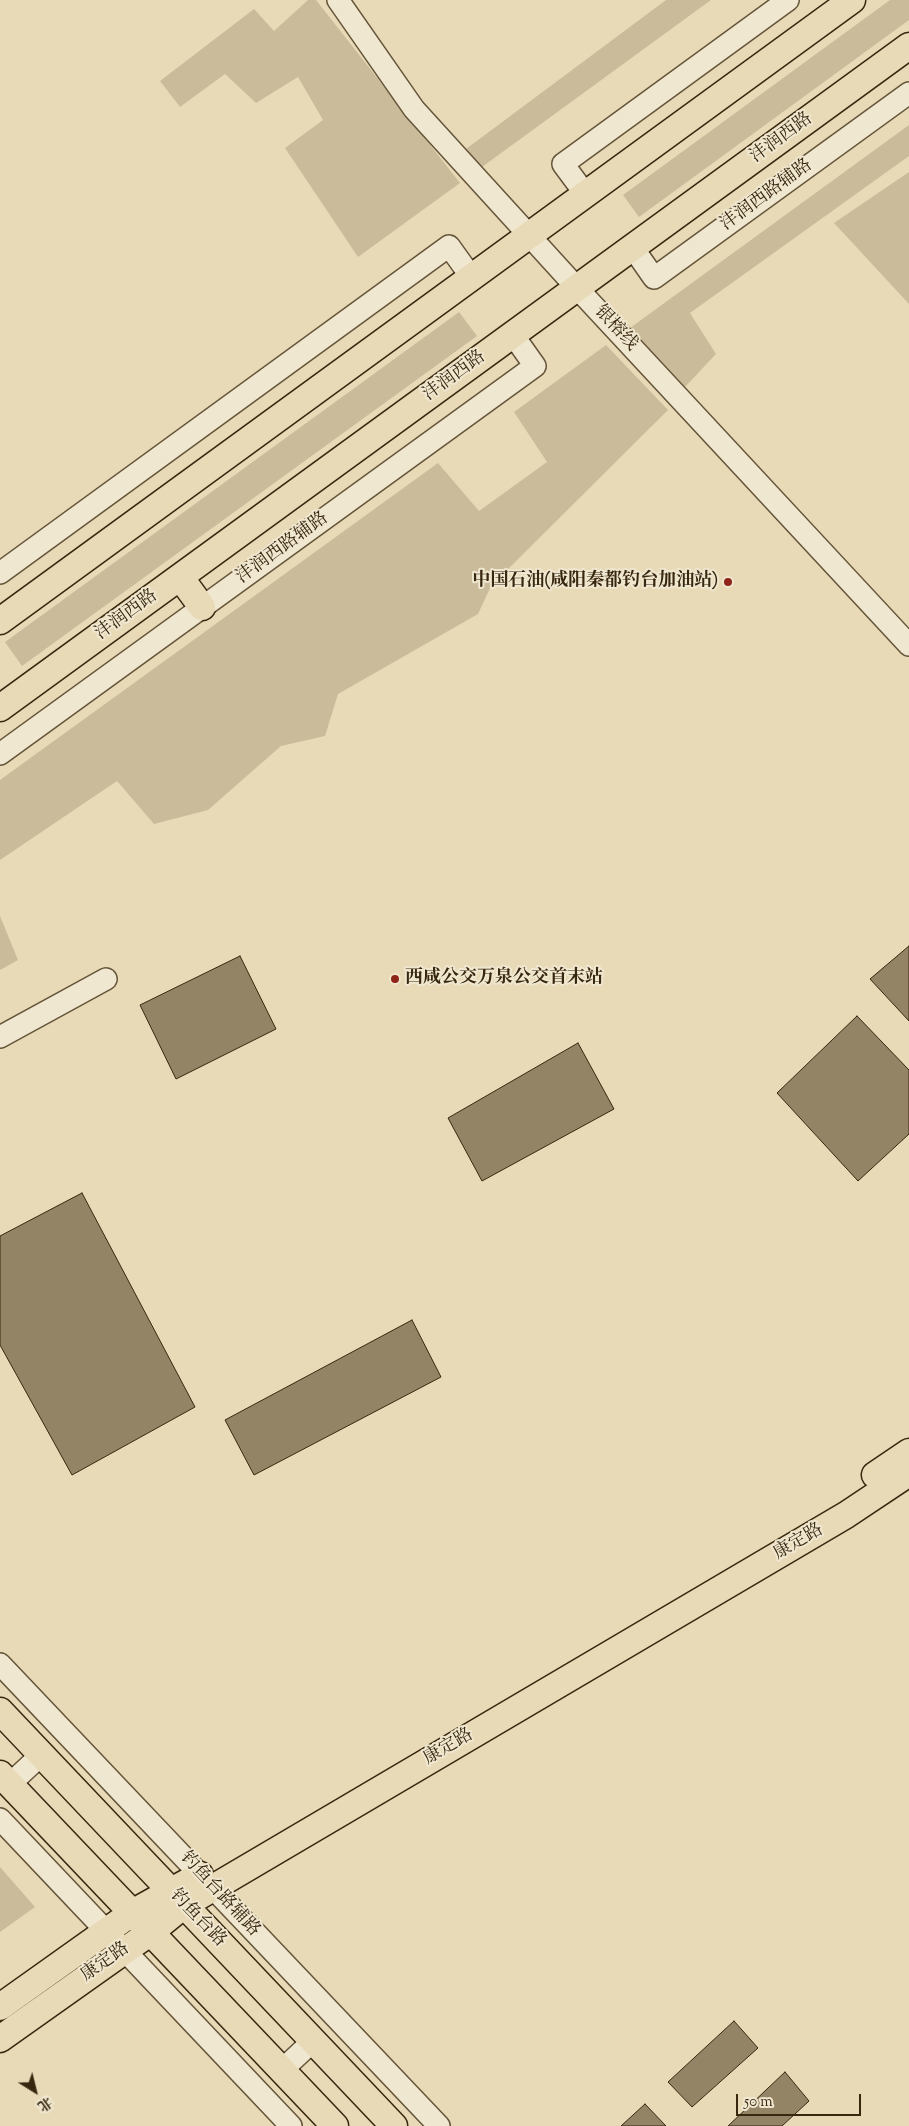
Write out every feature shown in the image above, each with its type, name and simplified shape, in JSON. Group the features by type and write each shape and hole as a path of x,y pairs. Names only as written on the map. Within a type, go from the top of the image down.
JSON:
{"main road":[{"path":"0,621 852,0"},
{"name":"沣润西路","path":"0,708 909,46"},
{"path":"180,577 202,607"},
{"name":"康定路","path":"206,1881 843,1495 909,1452"},
{"name":"康定路","path":"0,2007 132,1913 177,1898 846,1515 909,1473"},
{"name":"钓鱼台路","path":"0,1711 394,2126"},
{"path":"5,1779 335,2126"},
{"name":"康定路","path":"0,2039 151,1932 177,1898"}],"street":[{"name":"银榕线","path":"338,0 414,109 577,288 909,645"},
{"path":"586,195 563,164 788,0"},
{"name":"沣润西路辅路","path":"633,248 654,278 909,92"},
{"path":"0,573 449,246 472,278"},
{"name":"沣润西路辅路","path":"0,754 535,366 513,335"},
{"path":"0,1037 106,979"},
{"name":"钓鱼台路辅路","path":"0,1664 439,2126"},
{"path":"5,1779 41,1755"},
{"path":"0,1819 291,2126"},
{"path":"282,2070 313,2040"}],"shaded area":[{"path":"308,0 316,0 460,183 358,257 285,148 323,120 298,77 256,103 225,74 180,107 160,81 254,9 274,31"},
{"path":"666,0 711,0 482,167 466,149"},
{"path":"890,0 909,0 909,20 639,217 623,195"},
{"path":"909,125 909,156 690,313 716,354 685,387 630,328"},
{"path":"909,172 909,304 834,223"},
{"path":"459,312 477,336 22,666 5,642"},
{"path":"606,345 668,410 491,586 478,614 338,694 325,736 281,746 208,810 154,824 117,781 0,860 0,780 438,463 479,511 547,462 514,412"},
{"path":"0,916 18,960 0,970"},
{"path":"0,1867 35,1907 0,1932"}],"building":[{"path":"909,946 909,1021 870,979"},
{"path":"240,956 276,1029 176,1079 140,1005"},
{"path":"857,1016 909,1070 909,1134 858,1181 777,1093"},
{"path":"578,1043 614,1109 482,1181 448,1118"},
{"path":"82,1193 195,1407 72,1475 0,1345 0,1236"},
{"path":"412,1320 441,1377 254,1475 225,1420"},
{"path":"734,2021 758,2048 692,2107 668,2082"},
{"path":"785,2072 809,2101 782,2126 728,2126"},
{"path":"645,2104 666,2126 621,2126"}],"place":[{"name":"中国石油(咸阳秦都钓台加油站)","path":"728,582"},
{"name":"西咸公交万泉公交首末站","path":"395,979"}]}
